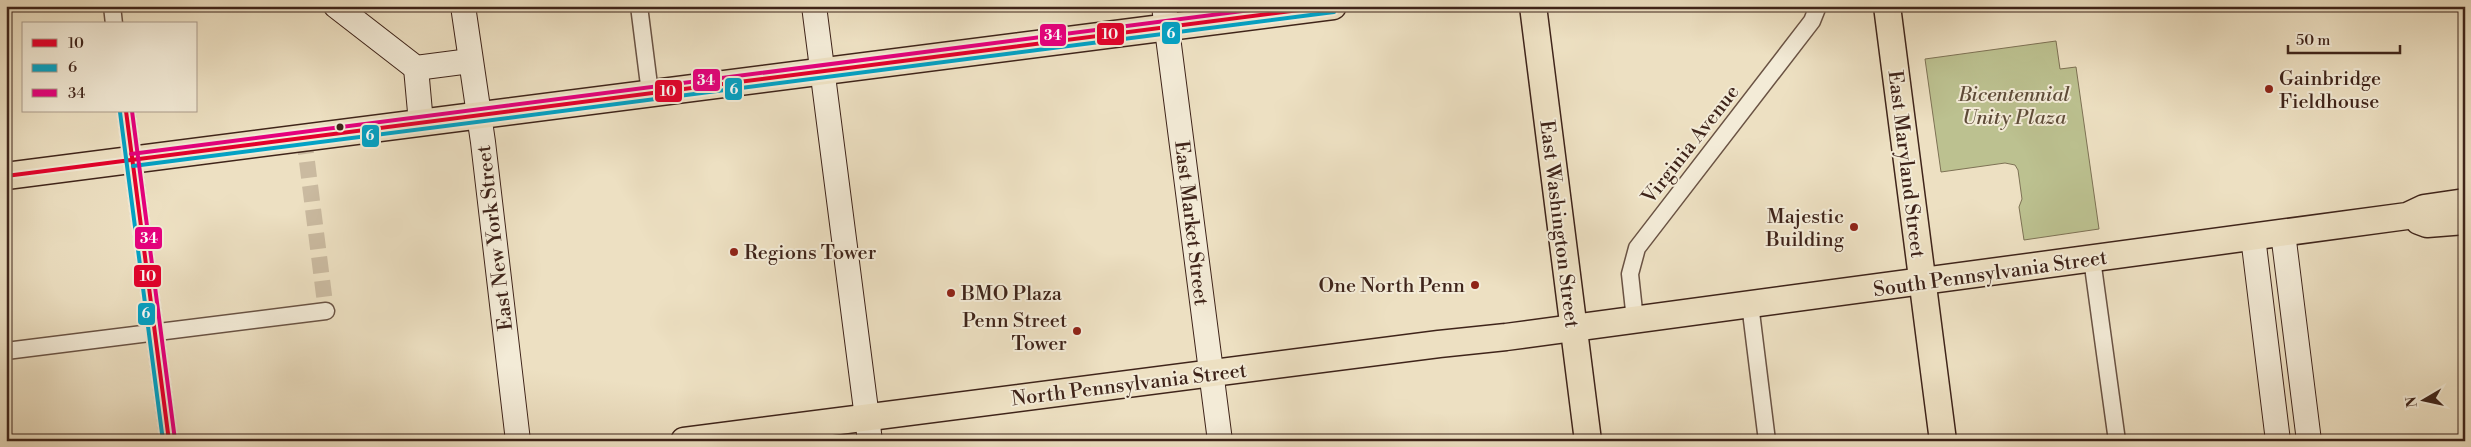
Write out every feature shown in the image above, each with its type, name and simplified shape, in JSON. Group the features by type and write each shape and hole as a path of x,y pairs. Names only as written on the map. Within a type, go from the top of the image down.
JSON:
{"main road":[{"path":"336,6 416,68 470,61"},
{"name":"East New York Street","path":"463,6 483,142 518,441"},
{"path":"814,6 868,429"},
{"path":"6,176 822,72 1166,17 1333,6"},
{"name":"East Washington Street","path":"1533,6 1588,441"},
{"name":"East Maryland Street","path":"1887,6 1943,441"},
{"name":"East Market Street","path":"1166,17 1220,441"},
{"path":"416,68 421,124"},
{"name":"South Pennsylvania Street","path":"1573,328 2407,216 2424,208 2465,202"},
{"name":"South Pennsylvania Street","path":"2407,216 2427,224 2465,221"},
{"path":"2283,233 2309,441"},
{"path":"2253,237 2278,441"},
{"name":"North Pennsylvania Street","path":"684,441 868,429 1212,373 1573,328"}],"street":[{"path":"112,6 114,22"},
{"path":"639,6 650,93"},
{"name":"Virginia Avenue","path":"1635,320 1630,274 1637,248 1812,20 1818,6"},
{"path":"126,112 168,441"},
{"path":"2092,259 2117,441"},
{"path":"1750,304 1767,441"},
{"path":"6,351 326,311"}],"green space":[{"name":"Bicentennial Unity Plaza","path":"2056,41 2060,69 2076,67 2099,229 2024,240 2019,207 2022,199 2018,170 2015,165 2005,163 1941,172 1925,59"}],"tunnel":[{"path":"304,138 326,311"}],"transit line":[{"name":"34","path":"131,154 1282,6"},
{"name":"10","path":"6,176 1331,6"},
{"name":"6","path":"133,166 1334,12"},
{"name":"6","path":"120,112 163,441"},
{"name":"10","path":"126,112 169,441"},
{"name":"34","path":"132,112 175,440"}],"place":[{"name":"Gainbridge Fieldhouse","path":"2269,89"},
{"name":"Majestic Building","path":"1854,227"},
{"name":"Regions Tower","path":"734,252"},
{"name":"One North Penn","path":"1475,285"},
{"name":"BMO Plaza","path":"951,293"},
{"name":"Penn Street Tower","path":"1077,331"}]}
